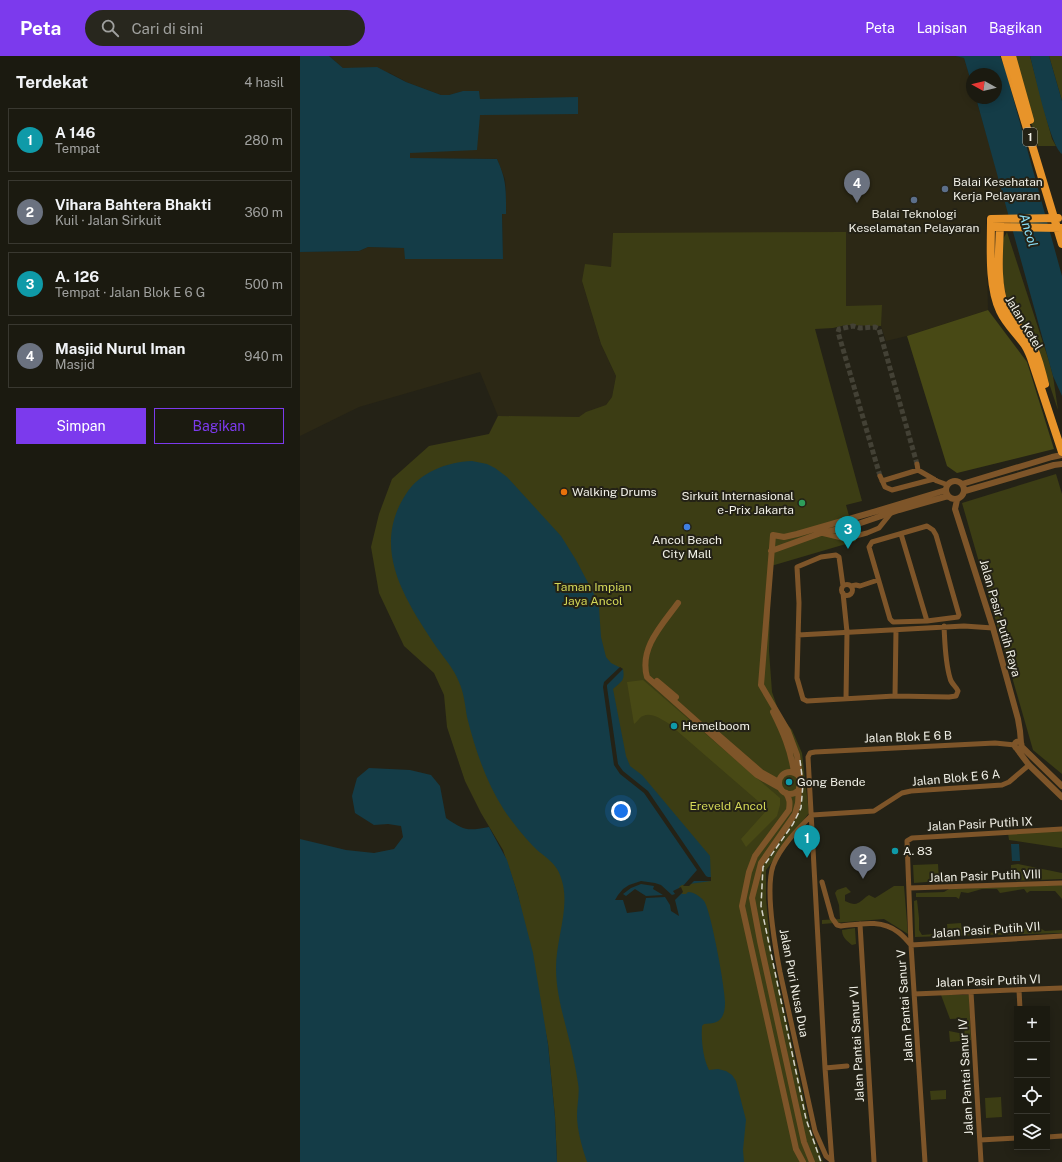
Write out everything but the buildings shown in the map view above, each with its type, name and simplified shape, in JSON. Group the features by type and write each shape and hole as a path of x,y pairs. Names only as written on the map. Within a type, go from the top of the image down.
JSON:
{"highway":[{"name":"1","path":"1005,56 1062,244"},
{"name":"1","path":"1012,56 1054,218"},
{"path":"1000,223 1009,219 1054,218"},
{"name":"Jalan Ketel","path":"1062,438 1036,353 1030,341 1006,309 997,286 991,219 1000,223 999,275 997,286 995,297 1000,312 1010,328 1025,345 1031,358 1062,452"},
{"path":"1000,223 1012,227 1058,228"}],"street":[{"path":"771,551 821,533 849,527 891,512 947,490 954,481 962,484 1062,455"},
{"path":"964,491 1062,464"},
{"path":"934,479 892,490 885,487 881,479 918,467 934,479 947,490 952,499 956,500 962,497 964,491 962,484"},
{"path":"812,1162 804,1142 752,898 761,863 795,814 800,785 797,756 788,731 761,685 773,535 784,537 797,534 947,490"},
{"name":"Jalan Pasir Putih Raya","path":"956,500 955,509 993,628 1018,719 1019,746 1029,765 1062,797"},
{"path":"821,533 848,538 867,533 878,528 891,512"},
{"path":"928,526 933,530 959,614 958,617 927,621 892,621 878,580 870,544 872,542 928,526"},
{"path":"797,534 798,541"},
{"path":"901,534 927,621"},
{"path":"846,699 847,632 842,590 843,586 838,557 835,554 797,566 797,678 803,699 809,702 895,696 956,696 958,692 952,683 946,663 944,626"},
{"path":"843,586 848,584 852,589 857,590 860,586 878,580"},
{"path":"843,593 847,595 852,589"},
{"path":"679,604 656,632 650,643 645,660 647,677 757,775 779,785 789,798 789,810 755,856 743,897 743,910 796,1149 803,1162"},
{"path":"798,634 896,630 944,626 993,628"},
{"path":"895,696 896,630"},
{"path":"766,694 770,707 784,734 792,757 794,773"},
{"name":"Jalan Blok E 6 B","path":"808,760 810,753 848,749 995,743 1019,746"},
{"path":"1019,746 1062,786"},
{"name":"Jalan Puri Nusa Dua","path":"808,760 825,1068 832,1162"},
{"name":"Jalan Blok E 6 A","path":"812,815 874,811 902,793 911,791 1002,785 1009,782 1029,765"},
{"path":"779,785 781,776 785,773 794,773 800,778"},
{"path":"1052,788 1056,781"},
{"path":"786,793 793,793 799,788"},
{"name":"Jalan Puri Nusa Dua","path":"812,815 794,834 775,861 771,878 771,900 775,946 815,1130 826,1156 832,1162"},
{"name":"Jalan Pasir Putih IX","path":"908,848 907,840 912,838 1062,829"},
{"name":"Jalan Pantai Sanur V","path":"908,848 914,994 925,1162"},
{"path":"822,882 828,907 835,924 840,926 873,923 889,926 899,932 912,945"},
{"name":"Jalan Pasir Putih VIII","path":"909,888 1062,884"},
{"name":"Jalan Pantai Sanur VI","path":"860,924 874,1162"},
{"name":"Jalan Pasir Putih VII","path":"912,945 1062,936"},
{"path":"754,956 763,954"},
{"name":"Jalan Pasir Putih VI","path":"914,994 1062,988"},
{"path":"1019,990 1020,1006"},
{"name":"Jalan Pantai Sanur IV","path":"971,992 981,1162"},
{"path":"825,1068 847,1066"},
{"path":"1050,1137 1062,1136"},
{"path":"980,1140 1014,1138"}],"shaded area":[{"path":"329,56 955,56 964,58 967,68 966,104 978,104 1010,217 986,216 988,310 907,336 886,341 881,326 846,325 621,233 613,233 611,267 582,281 601,344 616,376 612,397 606,405 607,417 489,434 498,416 480,372 359,407 300,436 300,252 359,251 368,247 404,248 406,259 503,258 502,214 506,213 506,191 505,179 497,159 410,158 410,153 464,91 449,95 441,95 406,82 390,73 343,68"},
{"path":"988,310 1027,362 1054,449 957,473 947,466 907,336"},
{"path":"643,680 780,798 777,816 746,847 741,839 766,811 766,808 676,730 675,726 652,715 639,718 634,724 627,682"}],"green space":[{"path":"1012,56 1030,56 1052,139 1056,146 1038,146"},
{"path":"1049,56 1062,56 1062,101"},
{"name":"Taman Impian Jaya Ancol","path":"846,232 846,306 882,305 881,326 846,325 833,328 815,329 862,501 846,505 856,541 771,566 769,651 772,692 780,715 792,730 802,753 809,813 766,870 766,899 771,950 810,1127 823,1162 557,1162 555,1117 548,1044 518,895 503,850 481,813 465,781 447,727 444,695 434,673 404,646 379,593 371,547 379,514 392,479 429,446 489,434 498,416 579,417 586,412 606,405 612,397 616,376 601,344 582,281 585,264 611,267 613,233"},
{"path":"1007,232 1049,361 1053,376 1058,410 1048,380 1008,306 1003,280 1003,239"},
{"path":"1056,474 1062,494 1062,774 1033,750 962,503"},
{"path":"1062,828 1062,848 1009,840 1008,833"},
{"path":"938,864 939,881 914,883 913,865"},
{"path":"1018,864 1062,873 1062,879 1011,881 1011,865"},
{"path":"1062,885 1062,899 1055,891 1030,891 1027,893 1024,889 1000,893 997,889 982,889 968,893 961,892 959,899 956,897 916,897 916,893 944,892 949,889"},
{"path":"894,886 904,886 908,934 884,919 822,924 822,920 840,919 839,905 835,893 837,890 846,887 851,892 845,895 845,901 856,904 869,895 875,898"},
{"path":"917,900 919,930 922,935 946,933 946,936 915,937 914,901"},
{"path":"961,923 962,932 1005,933 1005,931 1038,927 1045,931 1062,930 1062,933 948,936 947,924"},
{"path":"855,928 856,944 852,945 844,937 842,930"},
{"path":"941,995 969,995 971,1040 950,1042 949,1031 964,1034 967,1018 950,1019"},
{"path":"946,1090 946,1099 931,1100 930,1091"},
{"path":"1001,1097 1002,1117 986,1118 985,1098"}],"water":[{"path":"300,56 329,56 343,68 377,67 406,82 441,95 449,95 463,91 479,91 480,99 578,97 578,114 480,115 477,150 410,153 410,158 497,159 503,174 506,192 506,214 502,214 503,259 405,259 404,248 368,247 359,251 300,252"},
{"name":"Ancol","path":"955,56 1000,56 1005,68 1062,276 1062,396 1053,376 978,104 1002,104 1002,68 967,68 964,58"},
{"path":"1030,56 1049,56 1062,101 1062,154 1057,148 1048,124"},
{"path":"472,461 487,464 507,477 561,536 576,560 595,596 599,608 601,637 606,657 611,663 623,669 624,676 621,682 613,689 626,756 630,766 642,775 710,856 711,881 682,885 679,887 682,894 686,894 688,892 693,893 704,901 714,933 723,981 725,1007 722,1017 718,1021 704,1024 702,1026 703,1049 709,1070 718,1069 726,1071 732,1075 736,1081 746,1120 743,1150 744,1162 587,1162 578,1127 577,1115 579,1091 577,1078 556,978 557,957 564,913 564,891 560,874 550,860 532,845 510,819 492,788 474,741 467,717 461,686 452,668 414,612 396,574 392,555 391,535 396,514 406,494 412,486 426,474 444,466 453,463"},
{"path":"369,768 410,770 431,775 440,786 446,818 466,829 489,827 507,860 533,953 548,1044 555,1117 557,1162 300,1162 300,839 346,850 374,853 394,849 403,837 401,826 388,824 374,825 355,813 352,796 357,778"},
{"path":"1011,844 1019,844 1020,861 1012,861"}],"pier":[{"path":"620,667 623,669 607,685 618,764 623,771 648,791 706,876 711,877 711,881 694,881 689,886 683,886 697,870 644,793 620,774 614,765 603,687 604,682"},
{"path":"641,881 655,883 661,885 672,895 675,894 673,891 681,887 683,892 675,900 679,916 671,911 670,905 665,897 646,898 643,911 627,913 623,900 615,900 623,889 629,885","holes":["641,884 654,886 653,889 663,895 646,896 635,889 626,896 623,894 631,888"]}],"tunnel":[{"path":"880,476 838,332 839,329 853,326 860,328 875,327 879,329 917,464"}],"railway":[{"path":"800,760 803,784 801,808 793,824 763,867 761,906 806,1119 821,1162"}],"place":[{"name":"Balai Kesehatan Kerja Pelayaran","path":"945,189"},
{"name":"Balai Teknologi Keselamatan Pelayaran","path":"914,200"},
{"name":"Masjid Nurul Iman","path":"857,203"},
{"name":"Walking Drums","path":"564,492"},
{"name":"Sirkuit Internasional e-Prix Jakarta","path":"802,503"},
{"name":"Ancol Beach City Mall","path":"687,527"},
{"name":"A. 126","path":"848,549"},
{"name":"Hemelboom","path":"674,726"},
{"name":"Gong Bende","path":"789,782"},
{"name":"A. 83","path":"895,851"},
{"name":"A 146","path":"807,858"},
{"name":"Vihara Bahtera Bhakti","path":"863,879"}],"park label":[{"name":"Ereveld Ancol","path":"728,806"}]}
